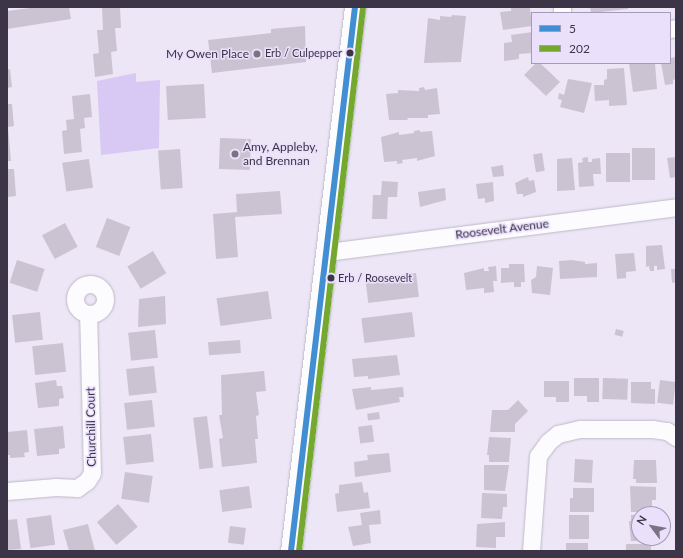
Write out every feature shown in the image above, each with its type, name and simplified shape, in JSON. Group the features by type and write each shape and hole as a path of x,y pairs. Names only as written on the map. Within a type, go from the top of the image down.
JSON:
{"main road":[{"path":"291,551 318,307 328,252 355,7"}],"street":[{"name":"Roosevelt Avenue","path":"328,252 676,207"},
{"name":"Churchill Court","path":"7,491 56,486 77,488 87,481 92,473 88,314"},
{"path":"531,551 538,456 558,434 580,429 652,429 667,431 676,437"}],"shaded area":[{"path":"136,73 136,82 160,80 159,148 101,155 97,81"}],"building":[{"path":"38,7 69,7 71,19 7,29 7,11"},
{"path":"102,7 120,7 121,28 115,28 117,51 111,52 113,74 95,77 93,54 99,53 97,30 103,30"},
{"path":"511,7 530,8 531,26 503,30 500,12 511,11"},
{"path":"590,7 628,7 628,9 591,12"},
{"path":"452,15 466,16 461,62 424,63 428,18 440,20 440,16 451,17"},
{"name":"My Owen Place","path":"305,26 306,62 212,73 208,40 271,33 271,29"},
{"path":"531,32 531,53 519,54 519,59 504,61 504,43 512,42 511,35"},
{"path":"676,57 676,79 673,80 673,84 665,85 661,64 671,64 671,58"},
{"path":"535,64 541,64 560,82 546,96 524,75"},
{"path":"629,64 655,64 657,89 633,92"},
{"path":"624,68 627,105 609,106 609,100 595,101 594,85 604,85 604,80 607,79 607,69"},
{"path":"10,69 12,87 7,88 7,70"},
{"path":"568,79 592,83 584,113 560,107 562,100 558,99 559,93 564,95"},
{"path":"204,84 206,118 168,120 166,86"},
{"path":"424,87 425,90 437,88 440,114 428,115 428,118 389,120 386,94 398,93 398,90 419,91 419,88"},
{"path":"90,94 92,117 84,118 85,128 80,129 82,152 64,154 62,131 67,130 66,120 74,119 72,96"},
{"path":"7,104 12,104 14,126 8,127 11,161 7,161"},
{"path":"420,130 420,132 432,131 435,156 417,161 417,158 402,160 403,163 397,164 397,161 384,162 381,137 399,132 399,135 414,133 414,131"},
{"name":"Amy, Appleby, and Brennan","path":"220,138 251,139 250,170 219,169"},
{"path":"632,148 655,148 655,180 632,180"},
{"path":"180,149 183,188 161,189 158,151"},
{"path":"542,153 545,171 536,172 533,154"},
{"path":"606,153 630,153 630,182 606,182"},
{"path":"588,157 588,162 592,162 592,159 600,158 601,174 593,174 594,186 579,187 578,163 583,162 582,158"},
{"path":"676,157 676,177 670,178 667,158"},
{"path":"572,158 575,190 557,191 557,159"},
{"path":"89,159 93,188 66,191 62,163"},
{"path":"503,165 504,176 493,177 491,167"},
{"path":"7,169 14,169 16,196 7,197"},
{"path":"528,177 529,181 534,180 536,192 523,197 523,194 517,194 515,183"},
{"path":"382,181 398,182 397,197 388,197 387,219 372,219 373,195 381,195"},
{"path":"493,182 494,201 485,203 485,198 478,199 476,184"},
{"path":"445,188 446,200 420,207 418,192"},
{"path":"280,191 282,214 235,217 238,257 216,259 213,214 237,212 236,194"},
{"path":"107,218 130,227 119,256 96,247"},
{"path":"65,223 78,247 55,259 42,235"},
{"path":"662,245 665,269 657,270 657,266 654,266 654,271 650,271 649,266 646,267 646,246"},
{"path":"153,251 166,273 141,289 127,266"},
{"path":"634,253 636,271 626,272 626,278 617,279 615,254"},
{"path":"17,260 45,269 37,292 10,283"},
{"path":"572,260 585,262 585,264 597,263 597,277 560,279 559,261"},
{"path":"509,264 524,264 525,282 521,282 521,287 514,287 514,282 501,283 501,268 509,268"},
{"path":"496,266 497,281 493,281 494,292 484,293 484,288 466,290 464,273 484,268 484,271 489,271 488,267"},
{"path":"537,266 553,268 550,295 532,293 531,280 536,277"},
{"path":"671,269 676,269 676,282 672,283"},
{"path":"416,273 419,297 368,303 365,279"},
{"path":"268,291 272,319 220,326 217,298"},
{"path":"165,296 166,324 138,327 139,299"},
{"path":"40,312 43,340 15,343 12,315"},
{"path":"412,312 415,337 364,343 361,318"},
{"path":"616,329 624,331 622,337 615,335"},
{"path":"155,330 158,358 131,361 128,333"},
{"path":"240,340 241,353 209,355 208,342"},
{"path":"63,343 66,372 35,375 32,346"},
{"path":"397,355 400,375 368,379 368,376 354,377 352,359"},
{"path":"154,366 157,393 129,396 126,369"},
{"path":"264,371 266,391 256,392 259,415 256,416 258,439 255,439 257,463 222,467 219,439 223,438 219,415 222,415 221,375"},
{"path":"574,378 599,378 599,402 587,402 587,396 574,396"},
{"path":"603,378 628,379 627,400 602,399"},
{"path":"56,380 57,386 62,386 64,398 59,399 59,406 38,408 35,383"},
{"path":"660,380 676,382 673,405 657,403"},
{"path":"544,381 569,381 569,402 556,402 556,397 544,397"},
{"path":"631,382 651,382 651,389 655,389 655,404 631,403"},
{"path":"371,387 371,390 403,387 404,397 399,397 400,402 356,410 352,389"},
{"path":"152,400 155,427 127,430 124,403"},
{"path":"518,400 528,411 515,424 515,432 490,432 492,410 508,410"},
{"path":"379,412 380,419 368,421 367,414"},
{"path":"207,416 213,468 199,469 193,418"},
{"path":"372,425 374,442 360,444 358,427"},
{"path":"63,426 65,448 59,449 59,454 37,456 34,429"},
{"path":"27,430 29,452 24,453 25,457 10,458 10,455 7,455 7,432"},
{"path":"151,434 154,462 126,465 123,437"},
{"path":"489,437 511,438 509,462 489,462 489,455 487,455"},
{"path":"389,453 391,472 355,477 354,462 368,460 367,455"},
{"path":"575,459 593,460 592,483 574,482"},
{"path":"634,460 656,460 657,483 636,483 636,479 633,479"},
{"path":"484,465 509,465 505,491 484,490"},
{"path":"125,472 153,476 149,503 121,499"},
{"path":"362,482 364,493 368,492 370,508 337,512 335,494 339,493 339,485"},
{"path":"249,486 252,508 222,512 219,490"},
{"path":"630,486 656,487 656,500 652,500 652,506 631,506 631,512"},
{"path":"573,488 594,488 594,512 570,512 570,498 573,498"},
{"path":"482,493 507,494 507,507 503,507 502,519 481,518"},
{"path":"118,504 138,527 117,545 97,522"},
{"path":"380,510 381,524 369,525 371,543 353,546 348,527 362,525 360,513"},
{"path":"51,515 55,545 30,548 26,518"},
{"path":"569,515 589,515 589,539 569,539"},
{"path":"17,519 21,549 7,550 7,520"},
{"path":"629,521 631,521 631,541"},
{"path":"505,522 505,537 496,537 496,548 476,547 477,524"},
{"path":"88,524 95,551 69,551 63,530"},
{"path":"230,526 246,528 244,545 228,543"},
{"path":"566,543 588,543 588,551 566,551"},
{"path":"626,544 631,544 631,546 651,546 651,551 626,551"}],"transit line":[{"name":"5","path":"291,551 355,7"},
{"name":"202","path":"299,551 363,8"}],"place":[{"name":"Erb / Culpepper","path":"350,53"},
{"name":"My Owen Place","path":"257,54"},
{"name":"Amy, Appleby, and Brennan","path":"235,154"},
{"name":"Erb / Roosevelt","path":"331,278"}]}
